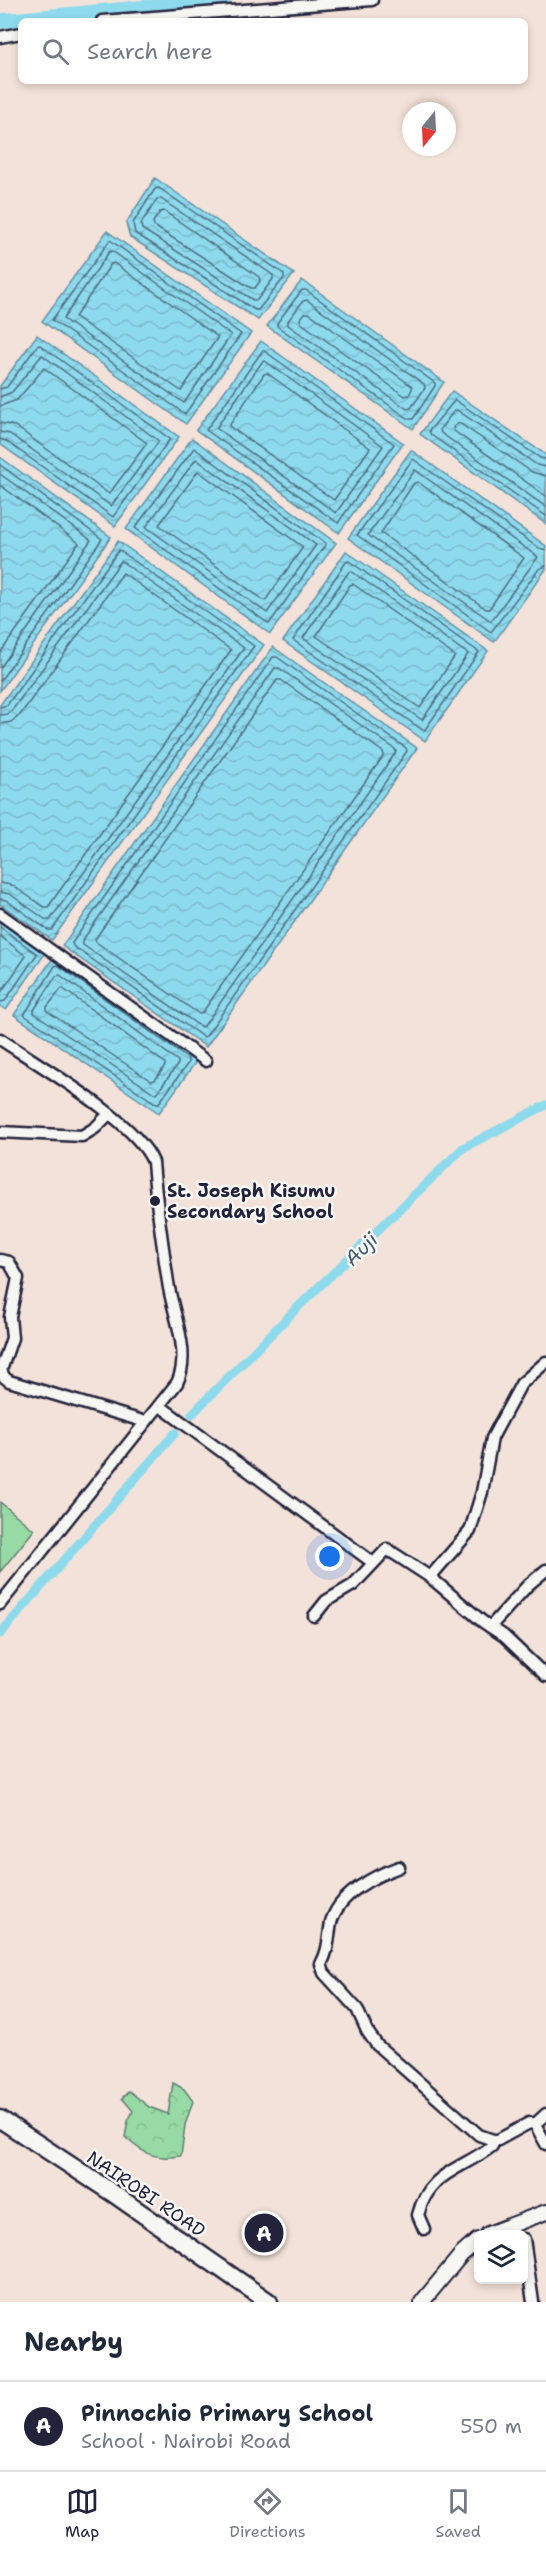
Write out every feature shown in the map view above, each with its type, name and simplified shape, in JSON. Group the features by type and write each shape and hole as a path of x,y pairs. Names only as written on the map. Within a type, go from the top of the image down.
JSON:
{"highway":[{"name":"NAIROBI ROAD","path":"0,2121 264,2302"},
{"name":"NAIROBI ROAD","path":"0,2121 111,2192 269,2302"}],"main road":[{"path":"522,2228 546,2212"},
{"path":"422,2302 461,2255 474,2244"}],"street":[{"path":"141,18 372,0"},
{"path":"0,37 18,34"},
{"path":"0,914 206,1061"},
{"path":"0,1039 121,1121 136,1137 153,1162 167,1275 181,1341 182,1361 177,1383 160,1406 0,1604"},
{"path":"0,1132 82,1136 95,1128 109,1114"},
{"path":"0,1260 9,1262 18,1278 10,1317 12,1338 1,1370 4,1377 9,1381 146,1422"},
{"path":"429,1577 470,1532 482,1492 490,1445 497,1427 524,1380 546,1362"},
{"path":"160,1406 372,1562"},
{"path":"314,1616 326,1601 353,1585 372,1562 387,1549 429,1577 516,1646 546,1676"},
{"path":"490,1627 528,1585 546,1570"},
{"path":"399,1867 381,1873 363,1884 338,1909 332,1921 328,1949 321,1964 322,1968 357,2010 377,2045 479,2134 494,2140 507,2136 523,2125 535,2124 546,2114"},
{"path":"535,2124 546,2144"},
{"path":"423,2229 418,2215 429,2188 456,2166 481,2156 492,2146 494,2140"},
{"path":"528,2267 533,2302"}],"green space":[{"path":"0,1502 34,1530 0,1572"},
{"path":"173,2083 184,2089 193,2101 185,2125 181,2156 164,2157 144,2152 125,2137 128,2121 133,2111 122,2098 129,2091 149,2107 168,2114"}],"water":[{"path":"155,178 294,274 258,320 130,237 126,223"},
{"path":"107,231 251,333 186,424 42,321"},
{"path":"302,280 444,382 413,429 267,326"},
{"path":"37,335 179,437 115,526 0,444 0,386"},
{"path":"261,341 403,443 339,533 196,430"},
{"path":"452,391 546,455 546,524 420,434"},
{"path":"192,438 336,543 270,634 126,529"},
{"path":"411,450 546,546 546,569 494,642 348,538"},
{"path":"0,457 111,537 0,691"},
{"path":"118,541 264,645 52,940 0,904 0,705"},
{"path":"346,551 488,651 425,741 283,641"},
{"path":"273,647 417,748 206,1047 62,946"},
{"path":"0,919 46,952 6,1010 0,1006"},
{"path":"55,955 198,1059 159,1113 14,1015"}],"waterway":[{"path":"32,18 224,0"},
{"path":"0,21 18,19"},
{"name":"Auji","path":"192,1414 296,1309 463,1148 546,1105"},
{"name":"Auji","path":"0,1634 175,1433"}],"place":[{"name":"St. Joseph Kisumu Secondary School","path":"155,1201"},
{"name":"Pinnochio Primary School","path":"264,2233"}]}
